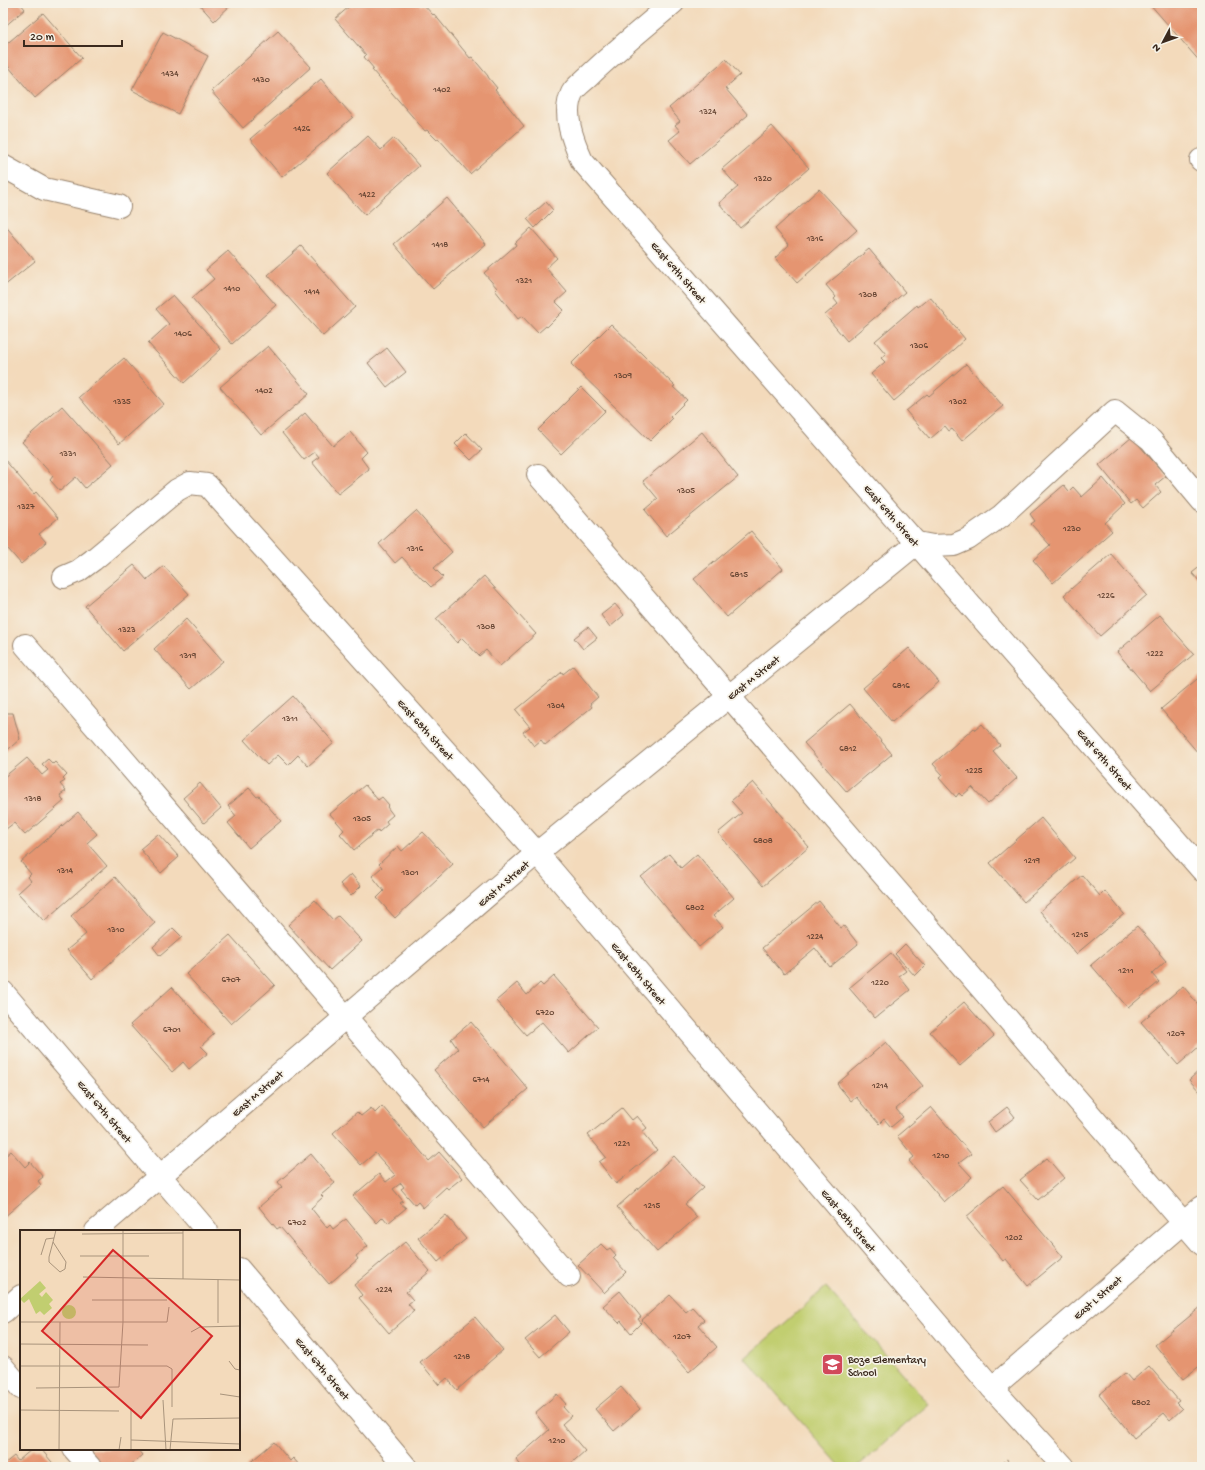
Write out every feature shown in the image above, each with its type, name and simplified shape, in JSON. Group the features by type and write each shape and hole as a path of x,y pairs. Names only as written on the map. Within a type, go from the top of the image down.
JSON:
{"street":[{"name":"East 69th Street","path":"673,3 572,92 569,102 568,123 574,143 582,161 1202,870"},
{"path":"3,166 44,189 119,206"},
{"path":"917,543 933,546 954,545 968,539 1001,516 1115,411 1151,440 1202,501"},
{"path":"538,475 1202,1244"},
{"name":"East 68th Street","path":"64,577 78,571 93,560 177,490 190,483 207,485 537,853 992,1388 1064,1467"},
{"name":"East M Street","path":"97,1230 537,853 917,543"},
{"path":"25,645 569,1276"},
{"name":"East 67th Street","path":"3,992 206,1230"},
{"name":"East L Street","path":"992,1388 1202,1207"},
{"name":"East 67th Street","path":"240,1270 406,1467"},
{"path":"3,1312 20,1297"},
{"path":"3,1367 20,1387"},
{"path":"75,1450 90,1467"}],"path":[{"path":"997,1467 1010,1458"}],"green space":[{"path":"826,1287 929,1404 857,1467 841,1467 745,1358"}],"building":[{"path":"3,3 20,3 25,9 3,28"},
{"path":"198,3 233,3 214,21"},
{"path":"357,3 418,3 421,6 423,4 433,15 434,14 470,58 472,57 488,76 497,88 495,90 524,126 470,174 438,138 437,140 427,130 425,131 372,70 374,69 364,57 366,55 335,19 351,5 352,7"},
{"path":"1149,3 1202,3 1202,64"},
{"path":"43,13 82,58 35,98 3,60 3,47"},
{"path":"278,31 311,67 243,128 211,91"},
{"path":"163,32 208,56 178,114 132,90"},
{"path":"726,59 740,75 725,88 748,115 690,164 669,140 680,131 675,125 680,121 669,108"},
{"path":"321,79 353,117 282,177 250,139"},
{"path":"772,126 809,168 740,228 719,203 738,187 722,169"},
{"path":"368,136 381,150 394,138 419,166 365,215 327,173"},
{"path":"819,189 857,230 797,283 775,258 789,245 775,229"},
{"path":"447,198 486,244 433,289 394,244"},
{"path":"546,202 553,210 535,228 527,219"},
{"path":"3,223 35,261 3,287"},
{"path":"531,228 557,258 546,268 567,292 556,302 564,310 547,327 546,326 538,333 522,316 518,319 495,290 497,288 484,273 516,245 515,243"},
{"path":"301,246 355,307 323,336 268,275"},
{"path":"869,249 905,292 847,341 825,315 838,304 834,299 836,297 826,285"},
{"path":"228,251 276,305 232,344 192,298 214,279 206,270"},
{"path":"173,295 221,349 184,383 148,343 169,324 156,309"},
{"path":"930,297 965,339 894,401 871,374 885,362 881,358 886,354 875,341 917,305 918,307"},
{"path":"611,324 675,386 673,387 687,400 670,417 672,419 650,441 571,364"},
{"path":"268,346 309,394 261,435 220,387"},
{"path":"387,348 406,372 387,387 368,363"},
{"path":"124,358 164,404 119,444 79,397"},
{"path":"966,364 1003,406 962,441 952,429 949,431 945,426 930,439 906,411 927,394 929,396"},
{"path":"581,387 605,411 561,454 538,430"},
{"path":"62,406 113,464 85,488 76,477 60,491 50,480 53,476 22,442"},
{"path":"305,413 333,446 350,432 367,452 361,458 369,469 338,494 312,462 319,457 315,452 304,460 282,433"},
{"path":"702,432 738,477 666,536 645,510 658,499 643,481"},
{"path":"466,433 482,450 471,460 455,444"},
{"path":"1132,437 1166,476 1155,485 1161,492 1143,508 1136,500 1131,504 1099,465"},
{"path":"4,459 34,494 36,492 58,518 39,534 46,542 21,564 3,543"},
{"path":"1103,478 1125,504 1105,523 1112,531 1053,583 1033,560 1050,545 1031,524 1035,521 1030,514 1064,485 1069,491 1073,487 1082,497"},
{"path":"416,511 452,552 434,568 443,577 431,587 402,557 395,563 379,544"},
{"path":"751,531 783,569 727,617 694,579"},
{"path":"1111,554 1147,595 1100,636 1064,595"},
{"path":"134,565 147,580 164,566 189,594 123,651 85,606"},
{"path":"1202,565 1202,584 1192,573"},
{"path":"484,576 536,634 500,666 486,650 479,656 462,638 457,643 436,619"},
{"path":"615,604 624,615 610,627 601,615"},
{"path":"1160,615 1194,654 1150,691 1117,652"},
{"path":"186,619 223,661 191,689 154,649"},
{"path":"588,627 597,638 583,649 574,638"},
{"path":"909,648 939,682 892,722 863,688"},
{"path":"573,666 598,697 590,704 592,707 545,745 541,740 534,746 523,732 530,727 516,710 562,672 563,674"},
{"path":"1202,675 1202,750 1198,753 1161,709"},
{"path":"293,696 334,743 308,766 298,755 288,765 278,755 267,765 244,740"},
{"path":"850,704 892,754 847,792 804,743"},
{"path":"3,713 13,713 20,739 3,754"},
{"path":"982,724 1000,745 993,751 1017,778 988,804 972,787 962,796 959,793 956,797 939,778 943,775 933,764 974,728 975,730"},
{"path":"27,758 42,775 48,770 42,764 48,759 53,764 55,762 67,775 63,779 65,781 60,784 66,791 60,795 64,801 25,835 14,823 6,829 3,825 3,778"},
{"path":"753,782 809,847 763,886 718,833 742,813 731,801"},
{"path":"200,783 221,808 204,823 183,798"},
{"path":"365,785 378,800 382,797 389,805 387,807 393,815 386,821 388,824 379,832 378,830 354,850 340,834 344,830 330,814"},
{"path":"249,788 257,797 259,796 281,821 249,848 228,823 236,816 228,806"},
{"path":"78,812 97,834 87,843 107,866 44,921 18,893 31,881 28,877 31,874 21,862"},
{"path":"1041,818 1075,858 1024,902 990,863"},
{"path":"423,832 453,864 395,918 377,898 384,891 372,876 382,867 379,864 398,846 402,851"},
{"path":"158,834 179,857 161,873 140,849"},
{"path":"669,854 681,868 697,854 734,898 713,916 723,927 699,947 641,877"},
{"path":"351,874 361,886 351,896 340,884"},
{"path":"1082,875 1100,896 1105,891 1124,914 1076,954 1040,911"},
{"path":"115,877 155,923 92,979 67,950 86,934 71,916"},
{"path":"315,900 333,920 338,916 362,941 330,970 288,925"},
{"path":"819,901 841,928 844,926 858,944 830,967 815,948 784,974 762,948"},
{"path":"1137,926 1166,961 1152,974 1159,982 1128,1008 1091,965"},
{"path":"173,928 182,937 160,956 153,947"},
{"path":"230,935 275,985 231,1024 186,974"},
{"path":"905,944 925,966 915,976 895,954"},
{"path":"891,953 906,971 899,976 910,990 875,1018 849,988"},
{"path":"554,976 598,1027 569,1053 542,1022 526,1035 496,1001 517,983 527,995 540,983 543,986"},
{"path":"1183,986 1202,1009 1202,1044 1178,1065 1141,1022"},
{"path":"172,987 214,1034 201,1046 208,1053 189,1069 183,1062 172,1072 130,1025"},
{"path":"964,1002 994,1036 960,1066 930,1032"},
{"path":"471,1022 528,1089 483,1127 434,1070 458,1049 451,1039"},
{"path":"886,1042 923,1086 896,1109 903,1117 891,1127 884,1119 879,1124 856,1097 851,1101 837,1084"},
{"path":"1202,1068 1202,1094 1189,1080"},
{"path":"382,1106 429,1161 439,1152 462,1178 448,1189 446,1187 423,1208 418,1202 415,1205 401,1189 404,1187 401,1183 393,1189 403,1201 400,1203 406,1208 388,1223 383,1217 377,1223 353,1196 379,1174 386,1182 395,1175 375,1153 361,1165 333,1133 357,1112 361,1116 371,1108 375,1113"},
{"path":"931,1107 971,1154 959,1163 972,1177 944,1202 909,1161 914,1157 897,1136"},
{"path":"1007,1107 1015,1117 995,1132 988,1122"},
{"path":"622,1108 632,1120 637,1116 647,1128 642,1132 657,1150 616,1184 599,1162 606,1157 588,1135"},
{"path":"11,1151 25,1167 30,1162 43,1177 38,1181 41,1185 3,1218 3,1158"},
{"path":"311,1154 335,1183 321,1195 323,1197 311,1208 327,1228 330,1225 333,1229 346,1219 368,1246 356,1256 358,1259 329,1284 280,1227 277,1229 259,1207 282,1187 278,1182"},
{"path":"674,1156 703,1188 685,1204 697,1217 657,1252 617,1207"},
{"path":"1047,1158 1064,1178 1038,1200 1020,1180"},
{"path":"1003,1186 1063,1257 1028,1286 1006,1259 1003,1261 966,1217"},
{"path":"446,1215 466,1239 438,1262 418,1238"},
{"path":"405,1242 430,1271 406,1292 413,1300 408,1304 414,1311 389,1333 359,1298 362,1295 354,1285"},
{"path":"601,1244 607,1250 610,1248 616,1255 613,1258 626,1272 604,1293 578,1265"},
{"path":"620,1291 641,1317 638,1319 641,1323 631,1333 621,1321 619,1323 603,1306"},
{"path":"670,1295 686,1312 692,1307 704,1320 698,1325 717,1347 689,1372 642,1320"},
{"path":"1202,1306 1202,1364 1183,1379 1155,1345"},
{"path":"555,1315 569,1332 540,1357 525,1340"},
{"path":"475,1317 503,1350 457,1390 447,1378 439,1385 420,1362"},
{"path":"1149,1366 1179,1401 1176,1403 1182,1409 1170,1420 1164,1413 1134,1438 1099,1395 1125,1373 1132,1381"},
{"path":"621,1387 640,1409 614,1431 595,1409"},
{"path":"557,1394 566,1404 563,1407 571,1416 562,1424 585,1451 567,1467 522,1467 516,1459 549,1430 535,1413"},
{"path":"274,1442 290,1461 293,1458 301,1467 246,1466"},
{"path":"31,1450 42,1450 56,1467 3,1467 3,1465 14,1456 18,1461"},
{"path":"86,1450 138,1450 142,1455 128,1467 99,1467"}],"place":[{"name":"Boze Elementary School","path":"833,1365"}]}
